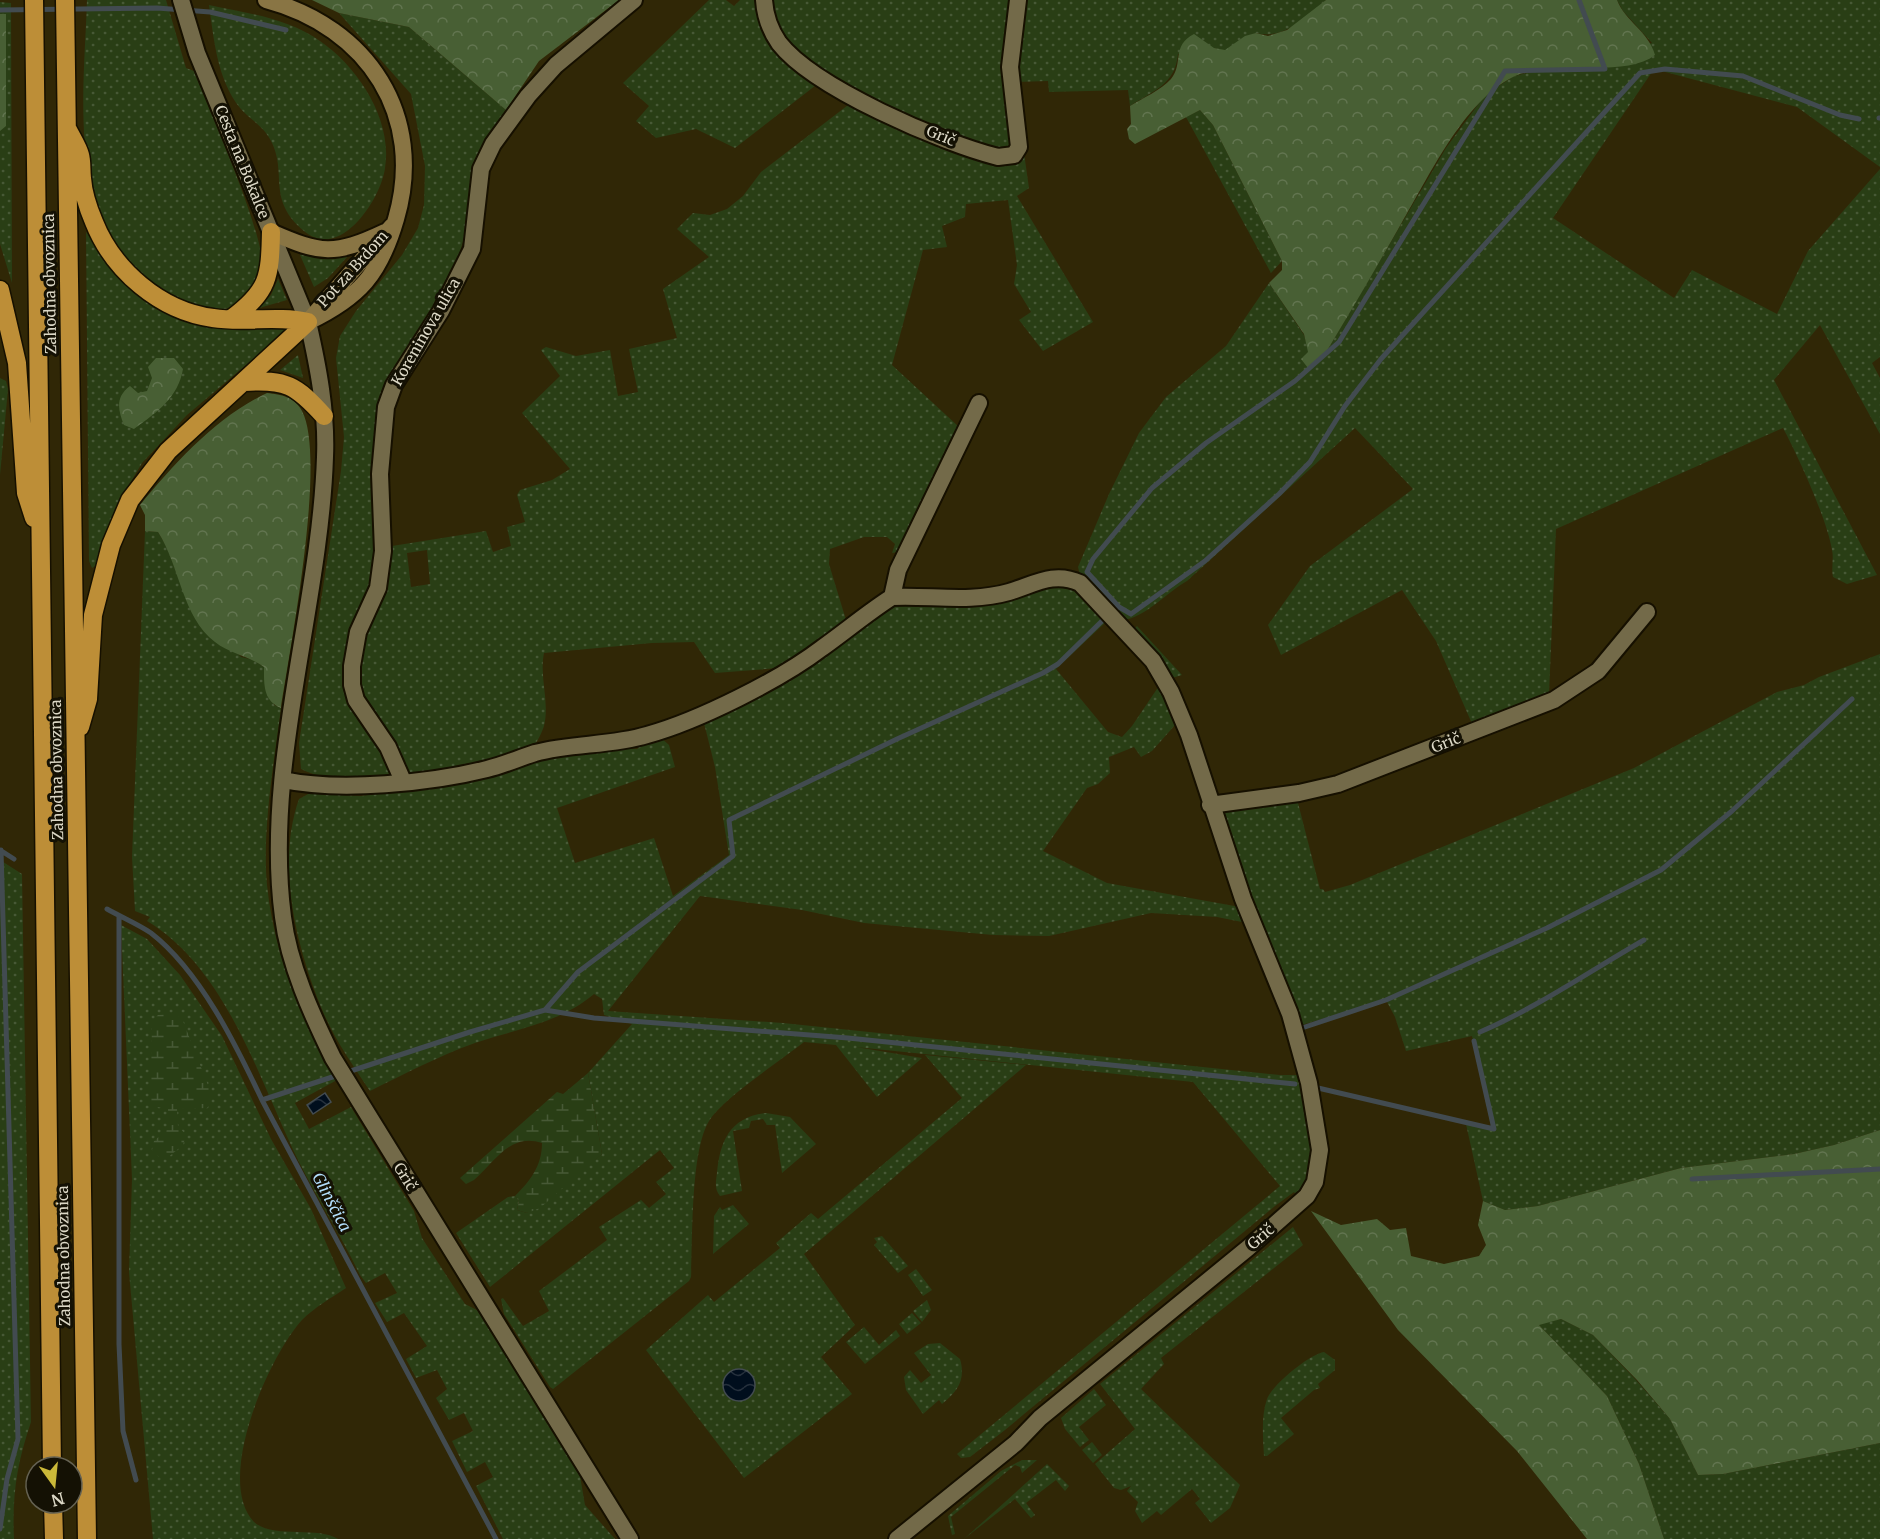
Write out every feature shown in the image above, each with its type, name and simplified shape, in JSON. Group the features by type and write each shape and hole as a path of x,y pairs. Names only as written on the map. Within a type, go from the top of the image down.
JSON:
{"highway":[{"name":"Zahodna obvoznica","path":"34,0 52,1455"},
{"name":"Zahodna obvoznica","path":"65,0 87,1539"},
{"path":"66,125 80,154 83,189 94,224 119,263 144,288 166,303 201,316 231,319 277,317 308,322"},
{"path":"231,319 250,305 265,287 270,264 271,232"},
{"path":"0,290 11,332 20,391 26,493 40,537"},
{"path":"74,746 88,699 93,615 111,545 125,511 148,474 168,451 308,322"},
{"path":"244,382 271,380 292,386 303,393 324,416"},
{"path":"53,1515 54,1539"}],"main road":[{"name":"Pot za Brdom","path":"266,0 307,15 334,31 357,50 384,84 398,116 404,147 404,183 392,225 356,269 324,300 308,322"},
{"path":"271,232 296,243 324,251 361,243 392,225"}],"street":[{"name":"Cesta na Bokalce","path":"181,0 197,53 308,322 324,416"},
{"name":"Koreninova ulica","path":"403,781 388,747 356,700 352,684 352,666 358,632 378,588 383,551 380,474 386,407 394,385 441,311 472,249 481,169 493,144 528,96 556,65 634,0"},
{"name":"Grič","path":"764,0 770,28 780,44 804,66 841,89 906,122 998,157 1014,155 1018,147 1010,67 1018,0"},
{"path":"284,780 316,785 403,781 466,774 566,746 636,738 680,724 802,662 892,597 898,570 980,403"},
{"name":"Grič","path":"324,416 326,455 319,537 284,780 279,876 283,920 312,1016 349,1085 630,1539"},
{"name":"Grič","path":"892,597 982,597 1053,577 1066,577 1080,583 1153,661 1171,692 1188,735 1243,899 1290,1014 1316,1117 1320,1150 1315,1182 1307,1196 1248,1248 1046,1413 1016,1443 897,1539"},
{"name":"Grič","path":"1210,805 1299,793 1338,784 1554,700 1598,671 1647,612"}],"green space":[{"path":"87,0 166,0 186,68 194,71 236,175 257,236 262,259 262,275 236,307 217,309 200,307 166,293 133,268 110,237 95,201 87,162 84,79"},
{"path":"312,0 619,0 539,61 506,110 409,27 339,13"},
{"path":"709,0 726,0 734,6 740,0 759,0 763,20 820,82 735,148 696,129 656,138 636,121 649,106 623,83"},
{"path":"769,0 1014,0 1010,145 1006,150 991,151 910,118 851,90 824,74 801,56 780,34"},
{"path":"1023,0 1326,0 1294,26 1285,30 1276,33 1256,33 1225,51 1214,48 1178,54 1173,73 1168,80 1130,106 1128,90 1049,92 1048,81 1014,82"},
{"path":"1326,0 1617,0 1625,14 1648,40 1655,55 1642,62 1625,66 1547,69 1528,72 1513,77 1478,104 1436,163 1325,354 1308,368 1301,359 1308,352 1304,334 1269,283 1282,270 1282,261 1213,125 1200,110 1135,144 1129,139 1127,129 1131,124 1130,106 1171,79 1177,67 1180,49 1194,34 1214,48 1225,50 1245,36 1256,33 1268,36 1287,30"},
{"path":"1617,0 1880,0 1880,167 1797,107 1654,69 1553,218 1674,298 1692,270 1777,314 1808,251 1880,169 1880,357 1872,363 1880,378 1880,434 1820,325 1774,380 1877,575 1847,584 1833,577 1833,553 1824,522 1804,471 1783,428 1556,529 1549,694 1473,726 1436,641 1402,590 1281,655 1268,625 1310,566 1413,489 1355,428 1187,581 1148,610 1123,620 1080,575 1078,567 1109,494 1139,433 1166,397 1226,346 1269,283 1304,335 1313,365 1325,354 1446,148 1485,95 1514,76 1544,69 1576,67 1652,43 1623,11"},
{"path":"0,2 11,3 12,283 0,244"},
{"path":"209,5 266,17 308,33 334,52 347,65 370,96 384,132 385,168 376,195 367,210 344,233 331,239 318,238 304,231 285,208 281,197 276,153 271,141 265,131 240,108 232,97 221,72"},
{"path":"339,13 409,27 506,110 475,160 467,229 455,267 434,311 399,363 372,586 345,666 391,768 387,778 343,779 311,773 301,769 299,743 341,471 344,437 336,358 340,336 356,311 402,255 418,228 424,205 425,166 411,94"},
{"path":"0,14 6,14 6,126 0,131"},
{"path":"852,102 986,158 1024,153 1029,188 1017,196 1093,322 1043,351 1019,320 1031,312 1014,284 1017,265 1008,200 966,204 965,217 942,226 947,247 923,250 892,365 959,427 904,551 892,553 895,544 887,537 864,537 830,549 829,564 846,620 811,651 779,668 715,673 694,642 652,643 544,653 546,717 538,740 533,746 522,753 491,763 436,772 408,773 360,695 360,644 392,546 486,531 493,552 511,546 507,527 525,522 517,495 520,490 552,480 570,469 522,413 560,376 541,350 546,347 576,356 610,350 618,396 638,392 629,349 677,338 663,289 709,257 677,229 693,213 710,215 727,209 743,196 761,172","holes":["427,550 430,584 411,587 407,553"]},
{"path":"1200,110 1213,125 1282,261 1271,273 1186,117"},
{"path":"86,232 108,261 136,291 285,328 286,331 187,415 142,463 116,507 97,565 92,568 89,561"},
{"path":"302,253 319,257 349,255 328,278 314,287 300,255"},
{"path":"278,279 287,300 259,308 271,295"},
{"path":"298,355 303,378 280,370"},
{"path":"156,358 174,358 183,369 180,379 165,404 134,429 124,425 119,409 120,399 130,386 138,393 147,391 152,378 148,367"},
{"path":"0,378 6,381 8,389 0,475"},
{"path":"267,393 291,399 302,411 309,435 311,469 304,555 281,708 275,705 268,696 264,667 215,642 195,619 172,560 158,532 145,531 145,515 140,505 167,473 198,442 231,415"},
{"path":"145,531 158,532 167,547 187,600 241,657 254,660 264,667 274,705 281,708 266,842 267,885 276,936 291,987 312,1035 337,1080 295,1103 309,1129 351,1107 414,1211 422,1238 465,1304 477,1310 575,1465 580,1476 585,1505 615,1539 503,1539 476,1486 493,1477 485,1462 467,1472 452,1441 473,1431 464,1413 449,1420 436,1398 447,1389 437,1370 416,1378 406,1359 427,1346 404,1313 387,1322 375,1303 397,1293 385,1273 366,1283 360,1275 299,1162 255,1063 220,997 199,968 175,942 147,921 150,917 135,911 132,857"},
{"path":"1053,582 1072,585 1107,621 1056,669 1108,732 1122,737 1161,683 1176,724 1152,751 1141,757 1134,747 1109,757 1110,773 1098,784 1087,788 1043,851 1107,883 1240,907 1247,923 1217,917 1151,913 1049,936 993,935 864,923 802,910 700,896 608,1011 783,1023 1280,1075 1301,1075 1313,1138 1311,1169 1306,1183 1297,1196 1294,1192 1275,1206 1005,1430 970,1457 961,1458 957,1454 1280,1186 1193,1082 856,1047 922,1058 877,1097 836,1045 804,1042 729,1099 711,1118 704,1131 696,1171 689,1281 553,1389 504,1314 501,1299 503,1298 523,1326 549,1311 539,1291 607,1240 599,1227 641,1200 649,1208 666,1194 656,1182 674,1168 660,1150 490,1287 456,1233 508,1197 515,1196 519,1201 517,1210 527,1213 602,1154 588,1073 632,1024 604,1015 602,999 594,994 581,1004 552,1019 462,1048 370,1091 331,1029 312,983 297,931 289,877 289,850 292,824 299,799 310,793 361,796 476,779 566,754 616,748 637,749 646,740 660,737 669,745 675,767 557,808 575,863 654,838 673,896 729,855 715,767 703,719 898,603"},
{"path":"1137,626 1182,675 1172,678 1132,631"},
{"path":"1880,654 1880,1130 1834,1145 1794,1154 1681,1168 1538,1206 1505,1210 1483,1201 1466,1124 1491,1126 1472,1036 1406,1051 1395,1017 1386,1000 1298,1026 1250,905 1222,814 1224,810 1297,799 1320,889 1325,892 1350,885 1634,768 1777,692 1804,685"},
{"path":"0,860 22,874 31,1422 16,1479 14,1539 0,1539"},
{"path":"121,925 147,939 180,975 222,1036 271,1139 311,1209 346,1288 302,1320 275,1361 251,1419 243,1449 240,1478 243,1503 254,1522 262,1527 272,1530 319,1533 338,1539 153,1539 129,1272 132,1179"},
{"path":"176,1013 183,1021 211,1093 211,1103 207,1108 177,1109 178,1126 186,1135 183,1145 166,1159 160,1158 152,1150 154,1141 169,1128 168,1109 152,1106 150,1096 152,1021 158,1015"},
{"path":"925,1055 1026,1065 804,1254 855,1325 821,1357 852,1394 744,1478 646,1350 708,1295 714,1302 780,1248 776,1243 811,1213 818,1219 962,1098"},
{"path":"588,1073 602,1154 540,1208 527,1213 517,1210 519,1201 515,1196 534,1172 540,1159 542,1143 531,1141 512,1145 496,1157 474,1180 466,1184 460,1178 557,1092 563,1094"},
{"path":"766,1113 790,1117 816,1144 782,1173 775,1125 767,1125 763,1119 751,1121 749,1128 733,1131 742,1191 720,1196 716,1182 718,1161 724,1141 735,1125 754,1115"},
{"path":"1880,1130 1880,1443 1723,1474 1698,1475 1670,1419 1637,1380 1593,1335 1561,1319 1539,1325 1607,1396 1639,1464 1664,1539 1587,1539 1517,1451 1398,1330 1311,1211 1341,1225 1377,1219 1390,1230 1406,1228 1411,1256 1444,1264 1479,1256 1486,1245 1478,1225 1483,1201 1505,1210 1538,1206 1681,1168 1794,1154 1834,1145"},
{"path":"733,1205 749,1224 713,1254 714,1216 720,1207 722,1210"},
{"path":"1293,1227 1303,1245 1161,1358 1164,1364 1141,1389 1240,1485 1230,1508 1211,1523 1195,1503 1200,1499 1192,1489 1161,1515 1157,1511 1142,1523 1135,1511 1138,1502 1127,1491 1131,1486 1121,1490 1114,1488 1095,1464 1135,1429 1100,1384"},
{"path":"882,1236 908,1266 898,1273 874,1245 877,1242 874,1238"},
{"path":"916,1269 932,1290 923,1296 908,1275"},
{"path":"927,1300 931,1310 922,1322 913,1311"},
{"path":"912,1313 921,1323 907,1334 899,1324"},
{"path":"1561,1319 1593,1335 1636,1380 1670,1419 1698,1475 1723,1474 1880,1443 1880,1539 1664,1539 1639,1464 1607,1396 1538,1324"},
{"path":"864,1327 879,1345 896,1330 900,1336 865,1364 846,1342"},
{"path":"940,1343 960,1359 961,1379 948,1399 942,1404 939,1400 923,1414 906,1390 904,1377 910,1370 921,1383 931,1375 914,1353 928,1344"},
{"path":"1324,1352 1335,1360 1335,1370 1318,1384 1320,1388 1314,1390 1281,1418 1294,1434 1264,1456 1264,1413 1270,1393 1301,1364"},
{"path":"1094,1389 1106,1405 1079,1427 1089,1440 1080,1447 1065,1429 1061,1418"},
{"path":"1092,1442 1102,1455 1093,1463 1082,1450"},
{"path":"1022,1460 1037,1460 1022,1473 1020,1467 1015,1465 951,1517 955,1534 952,1535 948,1516 1001,1471"},
{"path":"1047,1464 1069,1486 1065,1491 1056,1480 1026,1503 1035,1515 1031,1518 1015,1499 964,1539"}],"water":[{"path":"325,1093 331,1102 313,1114 307,1105"},
{"path":"739,1369 750,1374 755,1385 750,1396 739,1401 728,1396 723,1385 728,1374"}],"waterway":[{"path":"1117,608 1119,607 1087,572 1093,559 1152,488 1206,443 1295,381 1339,342 1505,71 1605,69 1579,0"},
{"path":"0,10 157,8 210,12 286,30"},
{"path":"1119,607 1131,614 1205,561 1279,494 1310,462 1345,406 1381,359 1640,73 1665,69 1743,76 1840,115 1859,119"},
{"path":"262,1100 545,1010 578,972 733,856 729,820 897,739 1043,673 1058,664 1103,620"},
{"path":"1302,1028 1386,1000 1547,928 1661,870 1732,811 1852,699"},
{"name":"Glinščica","path":"0,850 14,859"},
{"path":"0,1529 7,1479 18,1439 1,850"},
{"name":"Glinščica","path":"107,909 151,933 169,949 201,988 215,1010 496,1539"},
{"path":"119,916 119,1344 123,1431 136,1480"},
{"path":"1480,1032 1543,1000 1644,940"},
{"path":"545,1010 594,1018 848,1038 1295,1084"},
{"path":"1318,1088 1494,1129 1474,1041"},
{"path":"1692,1179 1880,1169"}]}
